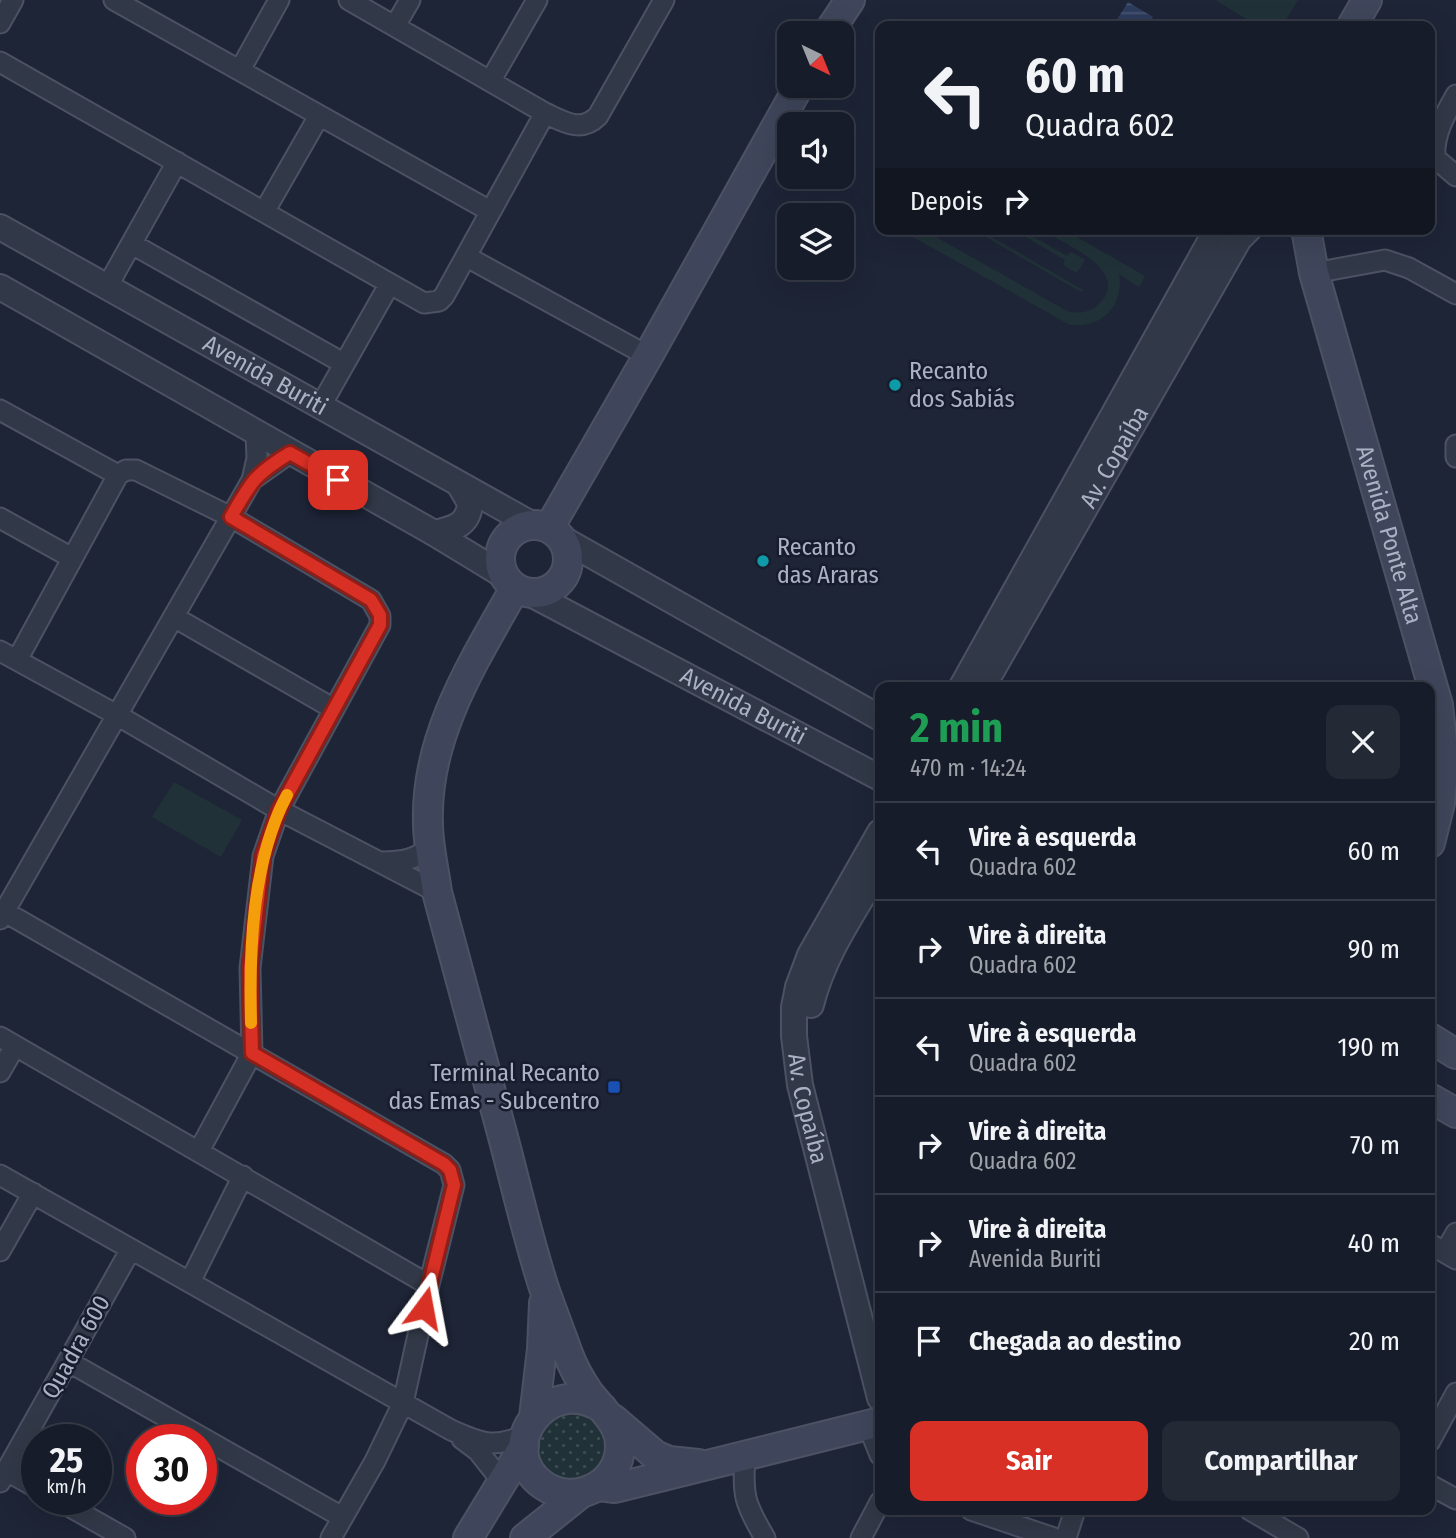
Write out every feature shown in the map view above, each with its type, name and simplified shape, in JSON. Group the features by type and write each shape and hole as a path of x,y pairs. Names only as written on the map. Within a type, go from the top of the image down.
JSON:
{"main road":[{"path":"836,21 850,0"},
{"path":"1355,21 1367,0"},
{"path":"548,530 792,98"},
{"name":"Avenida Ponte Alta","path":"1307,235 1314,273 1431,682"},
{"path":"523,527 548,530 567,548 569,559 561,580 542,593 516,586 500,556 507,538 523,527"},
{"path":"516,586 456,696 442,730 429,790 428,824 437,892 545,1289 571,1360 587,1390 618,1431 620,1446 618,1462 610,1476 525,1538"},
{"name":"Avenida Ponte Alta","path":"1435,695 1444,760 1440,803 1435,822"},
{"path":"1435,1101 1456,1113"},
{"path":"545,1289 542,1349 527,1433 528,1466 540,1483 559,1493 615,1488 874,1423"},
{"path":"468,1538 543,1408 568,1398 581,1399 606,1413 655,1455 679,1463 707,1465"}],"street":[{"path":"0,23 13,0"},
{"path":"114,0 143,7 240,70 490,211"},
{"path":"240,70 279,0"},
{"path":"349,0 545,113 575,126 588,124 598,116 664,0"},
{"path":"395,26 410,0"},
{"path":"491,80 537,0"},
{"path":"0,62 424,303 439,301 467,257 545,113"},
{"path":"1435,142 1456,95"},
{"path":"264,212 319,116"},
{"path":"1435,158 1456,176"},
{"path":"107,287 177,162"},
{"name":"Avenida Buriti","path":"0,227 460,486 548,530 875,715"},
{"name":"Av. Copaíba","path":"964,682 1214,235"},
{"name":"Av. Copaíba","path":"985,682 1242,235"},
{"path":"132,244 344,363"},
{"path":"467,257 648,356"},
{"path":"1314,273 1385,260 1409,268 1456,294"},
{"path":"320,407 389,285"},
{"name":"Avenida Buriti","path":"3,295 434,533 516,586 875,775"},
{"path":"0,410 118,475"},
{"path":"253,480 257,458 256,434"},
{"path":"1456,445 1456,457"},
{"path":"290,453 253,480 2,916 252,1053 444,1164 450,1170 454,1185 429,1284 404,1403 331,1538"},
{"path":"199,1151 252,1053 250,968 263,856 279,810 380,625 380,615 371,600 231,517 136,470 126,470 118,475 72,558 8,656 117,715 279,810 437,892"},
{"path":"434,533 453,529 467,517 470,503 460,486"},
{"path":"0,518 72,558"},
{"path":"174,617 334,709"},
{"name":"Av. Copaíba","path":"875,841 810,955 794,1007 794,1036 800,1085 875,1378"},
{"path":"380,862 412,859 423,854 431,845"},
{"name":"Av. Copaíba","path":"875,876 816,984 806,1026 812,1064 875,1312"},
{"path":"0,1072 8,1041 429,1284"},
{"path":"0,1175 451,1430 478,1451 501,1480"},
{"path":"190,1282 243,1176"},
{"path":"0,1251 33,1193"},
{"path":"1444,1251 1456,1233"},
{"name":"Quadra 600","path":"3,1476 131,1249"},
{"path":"69,1362 342,1517"},
{"path":"1435,1432 1456,1393"},
{"path":"451,1430 492,1444 507,1444 527,1433"},
{"path":"745,1456 745,1500 765,1538"},
{"path":"3,1476 21,1482"},
{"path":"1435,1488 1456,1499"},
{"path":"861,1538 875,1511"},
{"path":"82,1515 113,1535"},
{"path":"986,1515 1054,1538"},
{"path":"1066,1538 1072,1515"},
{"path":"1259,1515 1298,1538"}],"shaded area":[{"path":"1215,0 1298,0 1285,21 1250,21"},
{"path":"911,235 933,235 1071,312 1079,313 1095,308 1107,293 1107,281 1101,269 1091,259 1050,235 1073,235 1145,276 1139,287 1119,274 1118,296 1108,313 1092,323 1070,325"},
{"path":"982,235 988,235 1083,290 1081,292"},
{"path":"1022,235 1030,235 1067,256 1071,252 1085,260 1077,273 1063,265 1065,260"},
{"path":"174,782 242,820 221,857 152,817"},
{"path":"566,1407 603,1421 609,1461 578,1486 540,1471 535,1432"}],"water":[{"path":"1128,2 1153,17 1151,21 1116,21"}],"slow traffic":[{"path":"251,1023 250,968 263,856 287,795"}],"place":[{"name":"Recanto dos Sabiás","path":"895,385"},
{"name":"Recanto das Araras","path":"763,561"},
{"name":"Terminal Recanto das Emas - Subcentro","path":"614,1087"}],"route":[{"path":"338,480 290,453 253,480 231,517 371,600 380,615 380,625 279,810 263,856 250,968 252,1053 444,1164 450,1170 454,1185 424,1308"}]}
